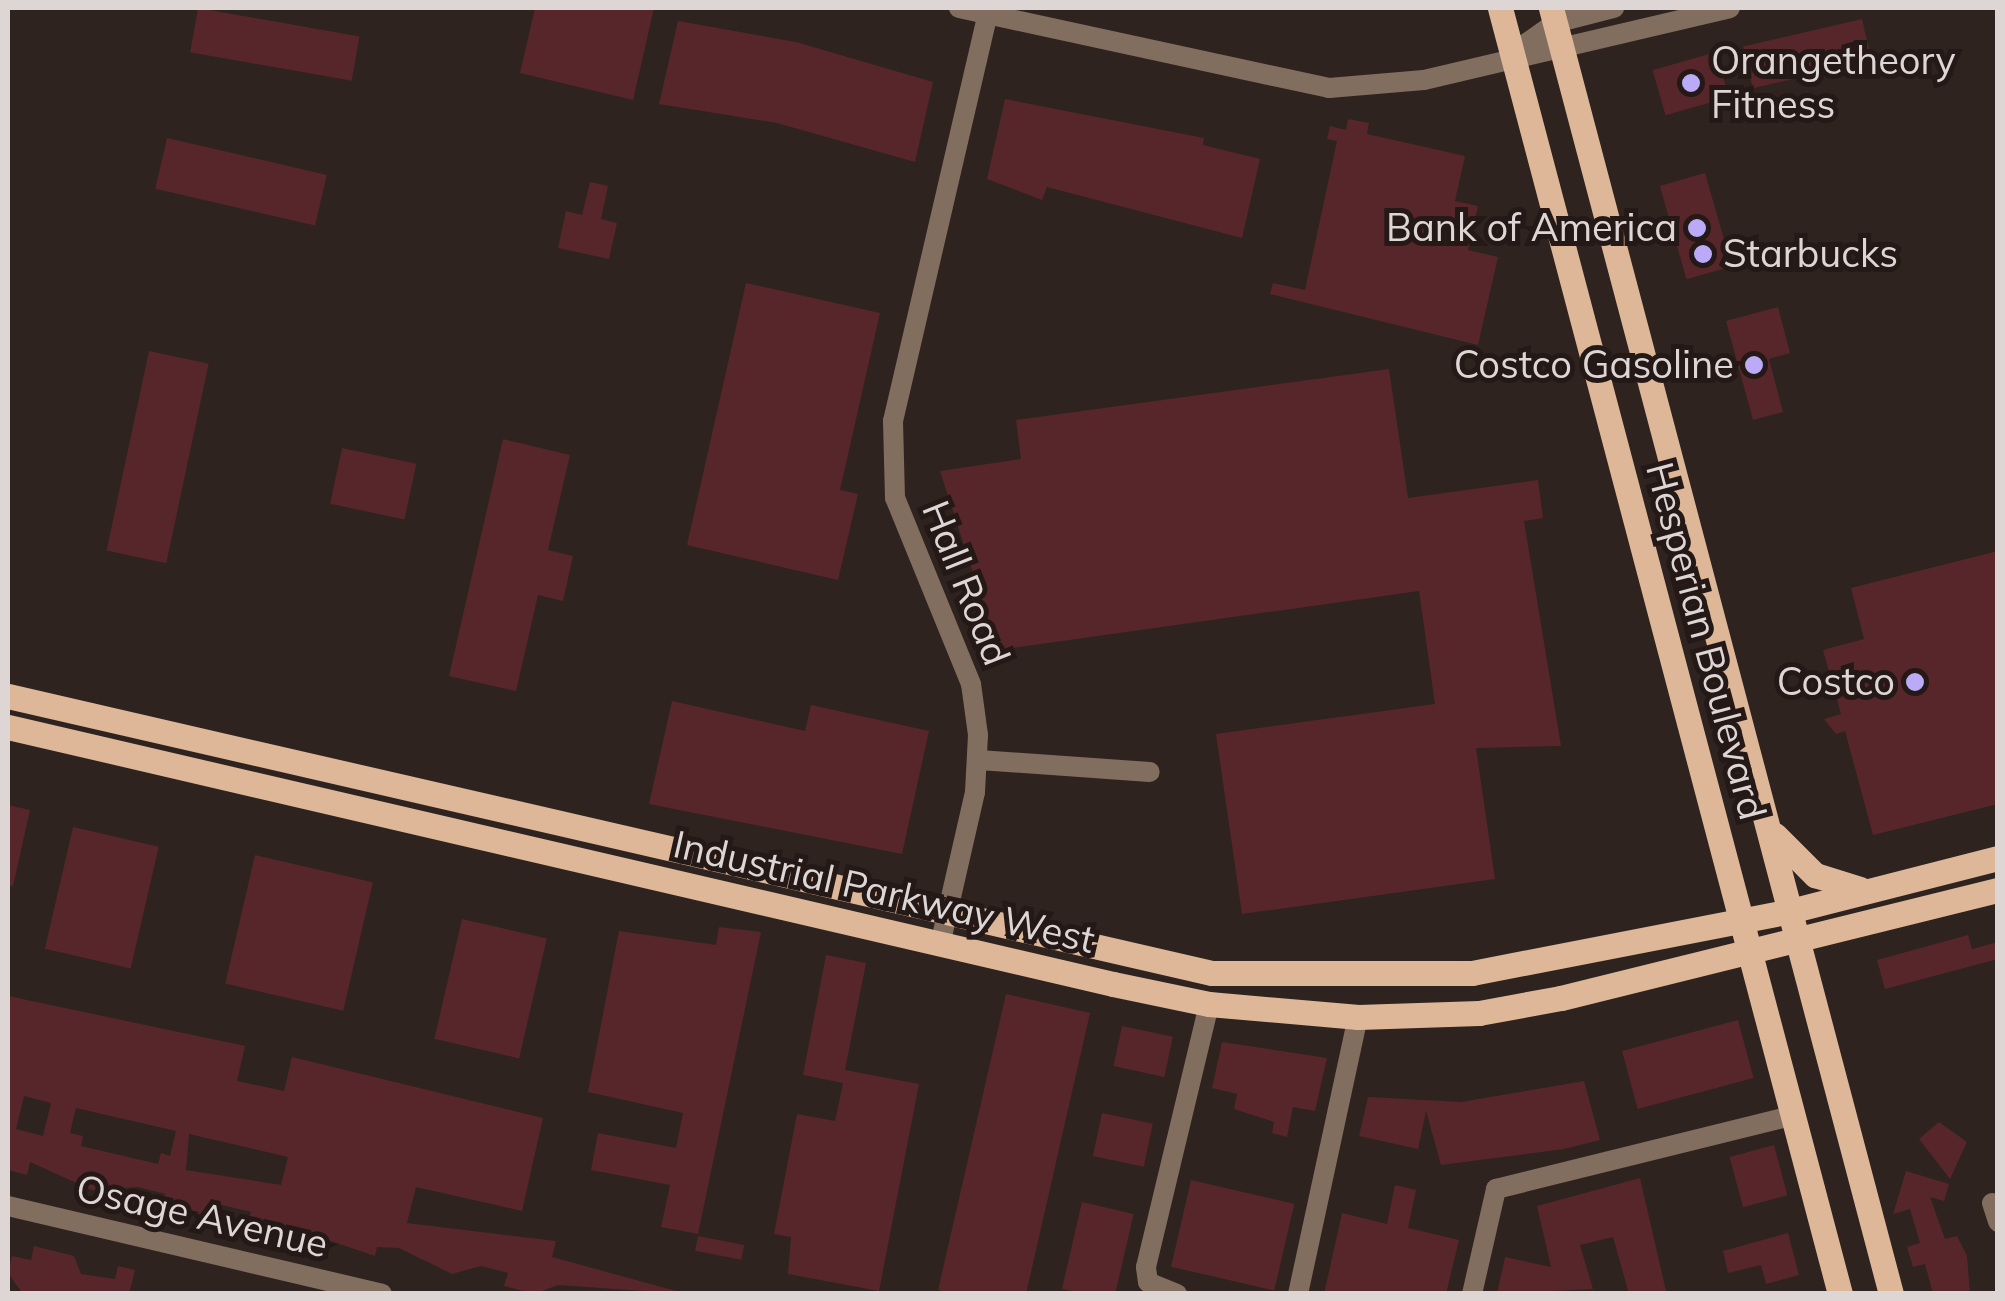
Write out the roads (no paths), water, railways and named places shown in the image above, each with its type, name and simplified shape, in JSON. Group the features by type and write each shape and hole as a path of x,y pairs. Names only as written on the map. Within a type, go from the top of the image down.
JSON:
{"main road":[{"name":"Hesperian Boulevard","path":"1500,8 1840,1294"},
{"name":"Hesperian Boulevard","path":"1553,16 1890,1294"},
{"name":"Industrial Parkway West","path":"8,696 1212,973 1356,980 1551,961 1741,917 1790,911 1998,858"},
{"name":"Industrial Parkway West","path":"8,727 1208,1004 1358,1017 1478,1013 1750,953 1998,890"},
{"path":"332,801 338,774"},
{"path":"1767,826 1815,875 1870,890"}],"street":[{"path":"960,8 1329,88 1402,84 1512,53 1562,51 1730,8"},
{"path":"1512,53 1553,16 1614,8"},
{"name":"Hall Road","path":"940,945 979,760 971,684 894,498 893,421 988,14"},
{"path":"979,760 1150,772"},
{"path":"1177,1294 1148,1282 1208,1004"},
{"path":"1298,1294 1358,1017"},
{"path":"1472,1294 1496,1189 1792,1116"},
{"name":"Osage Avenue","path":"8,1206 382,1294"}],"place":[{"name":"Orangetheory Fitness","path":"1691,83"},
{"name":"Bank of America","path":"1697,228"},
{"name":"Starbucks","path":"1703,254"},
{"name":"Costco Gasoline","path":"1754,365"},
{"name":"Costco","path":"1915,682"}]}
